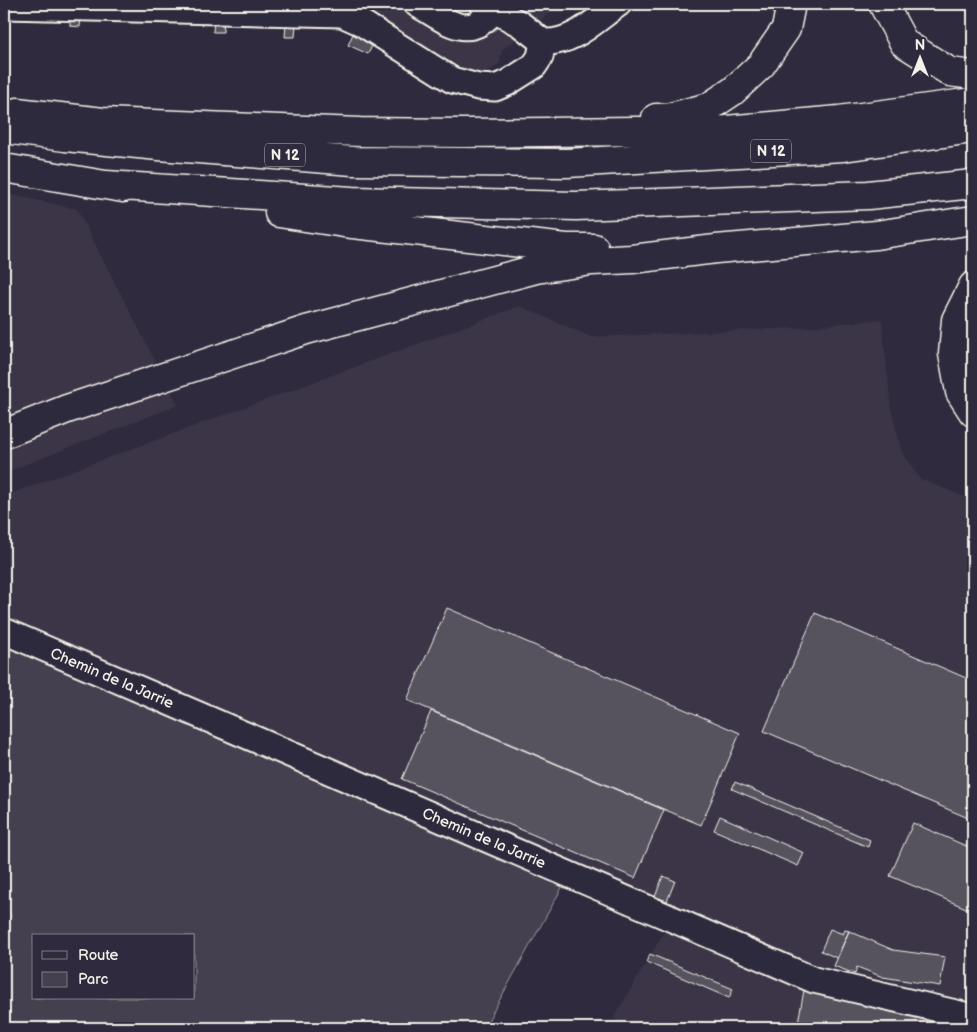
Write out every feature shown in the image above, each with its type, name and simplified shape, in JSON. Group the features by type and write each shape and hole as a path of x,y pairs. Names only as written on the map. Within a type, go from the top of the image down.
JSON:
{"highway":[{"path":"463,133 607,120 667,118 709,107 734,92 761,65 786,29 791,4"},
{"path":"883,4 904,43 950,72 973,75"},
{"path":"4,111 103,122 360,132 463,133 726,130 839,120 973,102"},
{"name":"N 12","path":"4,129 159,146 353,160 567,163 843,147 973,129"},
{"path":"4,168 344,223 566,248 716,249"},
{"path":"106,185 352,202 576,206 868,195 973,184"},
{"path":"4,434 67,409 306,330 526,271 592,261 632,259 716,249 876,235 973,220"},
{"path":"973,286 956,320 953,354 960,392 973,412"}],"street":[{"path":"417,4 461,28 478,25 488,7 520,24 543,42 553,42 574,36 618,4"},
{"path":"4,6 342,14 360,22 452,80 478,87 496,88 534,66 540,57 543,42"},
{"name":"Chemin de la Jarrie","path":"4,631 814,980 973,1017"}],"shaded area":[{"path":"352,4 562,4 502,50 500,63 480,78"},
{"path":"4,193 77,209 178,405 4,473"},
{"path":"520,306 591,337 799,328 882,319 891,409 902,452 920,479 973,500 973,1028 634,1028 613,1019 664,932 668,917 4,631 4,496"}],"green space":[{"path":"4,631 569,875 484,1028 4,1028 4,929 11,916 4,899"}],"building":[{"path":"70,15 81,16 80,27 70,26"},
{"path":"214,20 224,21 223,32 213,32"},
{"path":"286,24 296,25 295,37 285,37"},
{"path":"353,34 373,44 368,54 348,45"},
{"path":"447,608 740,733 701,825 407,700"},
{"path":"815,613 973,681 973,820 764,731"},
{"path":"431,711 664,810 635,878 402,779"},
{"path":"735,782 870,840 868,847 732,789"},
{"path":"720,816 804,853 798,866 714,830"},
{"path":"913,823 973,849 973,911 890,876"},
{"path":"663,876 675,881 667,901 655,897"},
{"path":"830,929 843,934 845,930 849,931 837,958 821,951"},
{"path":"849,931 893,950 945,957 940,986 883,977 857,967 855,974 834,966"},
{"path":"650,954 733,989 729,998 646,962"},
{"path":"804,990 951,1017 973,1028 797,1028"}]}
